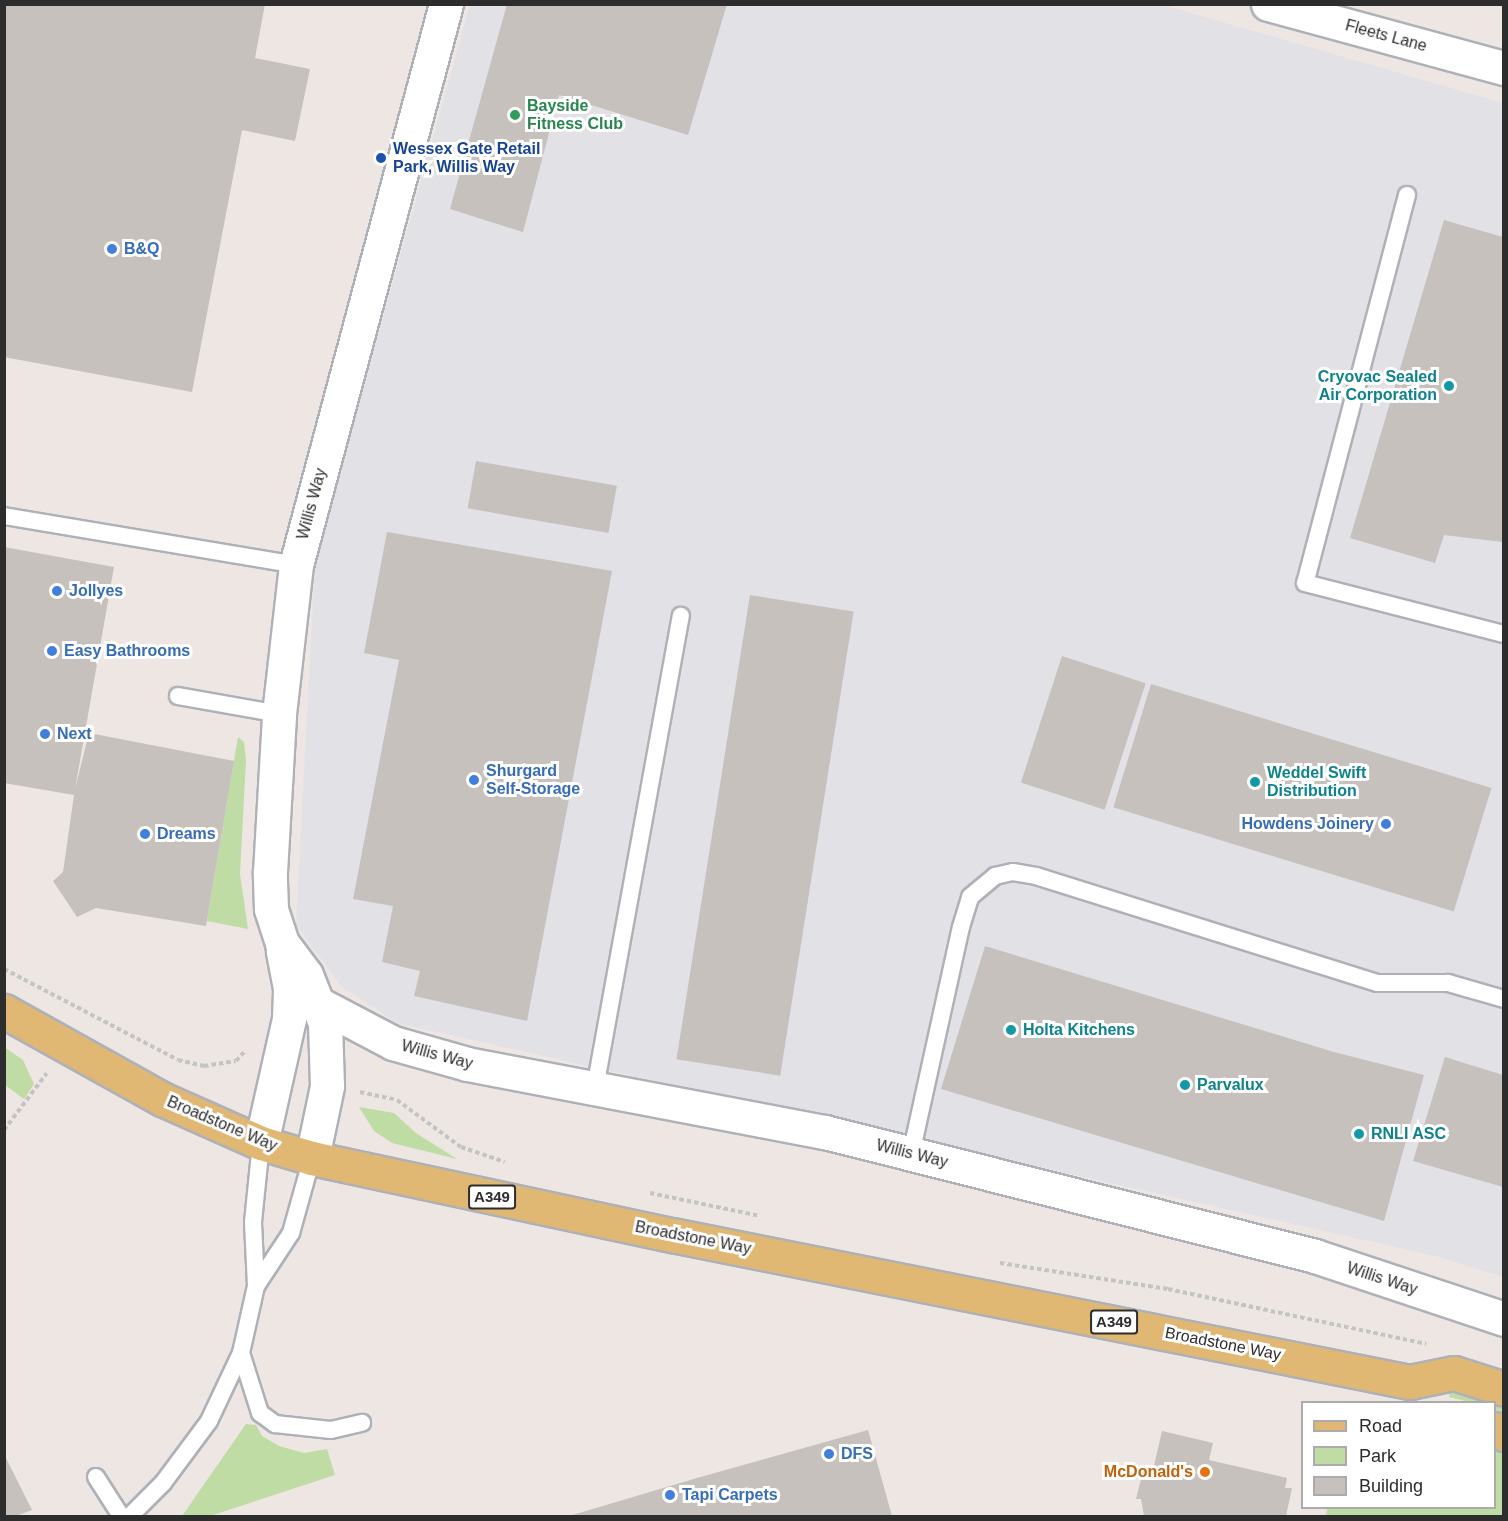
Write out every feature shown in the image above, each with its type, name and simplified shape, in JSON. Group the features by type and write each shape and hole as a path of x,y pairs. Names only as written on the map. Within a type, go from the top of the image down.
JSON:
{"main road":[{"name":"Broadstone Way","path":"4,1011 162,1099 261,1143 312,1158 1422,1392 1454,1372 1503,1389"}],"street":[{"name":"Willis Way","path":"312,1158 327,1086 325,1023 320,1004 306,975 282,943 271,909 270,872 279,714 296,565 446,4"},
{"name":"Fleets Lane","path":"1268,4 1503,68"},
{"path":"261,1143 289,1019 290,988 282,943"},
{"name":"Willis Way","path":"320,1004 393,1043 467,1064 825,1132 1315,1256 1503,1319"}],"lane":[{"path":"1407,195 1305,583 1503,634"},
{"path":"4,516 296,565"},
{"path":"595,1088 681,616"},
{"path":"178,696 279,714"},
{"path":"910,1154 961,927 970,897 995,876 1013,872 1036,876 1378,983 1448,983 1503,999"},
{"path":"130,1516 163,1483 209,1420 241,1353 256,1286 253,1222 261,1143"},
{"path":"256,1286 291,1233 312,1158"},
{"path":"241,1353 260,1413 275,1424 331,1430 362,1423"},
{"path":"96,1477 122,1516"}],"path":[{"path":"4,969 178,1060 204,1066 236,1061 252,1044"},
{"path":"4,1131 65,1047"},
{"path":"361,1093 397,1100 461,1147 507,1163"},
{"path":"638,1191 771,1218"},
{"path":"994,1263 1201,1296 1434,1346"}],"shaded area":[{"path":"470,5 1163,5 1503,103 1503,1277 1436,1256 397,1023 342,987 296,925 315,563"}],"green space":[{"path":"238,737 244,742 246,760 240,874 248,929 207,921"},
{"path":"4,1047 23,1060 34,1084 24,1099 5,1085"},
{"path":"359,1107 394,1113 416,1133 457,1159 392,1143 374,1131"},
{"path":"1452,1386 1495,1401 1466,1401 1449,1397"},
{"path":"1496,1402 1503,1406 1503,1415 1496,1411"},
{"path":"246,1424 256,1425 262,1436 279,1446 304,1453 327,1449 335,1475 210,1516 182,1516"},
{"path":"1496,1448 1503,1454 1503,1516 1326,1516 1327,1509 1496,1509"}],"building":[{"name":"B&Q","path":"4,4 265,4 255,58 310,69 295,141 242,130 192,392 4,357"},
{"name":"Bayside Fitness Club","path":"507,4 727,4 688,135 559,95 523,232 450,209"},
{"name":"Cryovac Sealed Air Corporation","path":"1444,220 1503,237 1503,542 1444,535 1435,563 1350,538"},
{"path":"476,461 617,486 608,533 468,508"},
{"name":"Shurgard Self-Storage","path":"387,532 612,571 527,1021 414,996 420,971 382,962 393,906 353,899 399,660 364,653"},
{"path":"4,547 114,567 75,789 89,733 234,761 206,926 96,908 77,917 53,881 63,872 74,795 4,783"},
{"path":"750,595 854,611 780,1076 676,1059"},
{"path":"1062,656 1146,683 1105,810 1021,782"},
{"path":"1151,684 1491,788 1454,911 1113,807"},
{"path":"985,946 1334,1052 1424,1075 1384,1221 941,1089"},
{"path":"1445,1057 1503,1075 1503,1187 1413,1161"},
{"name":"DFS","path":"868,1430 892,1516 569,1516 697,1478"},
{"name":"McDonald's","path":"1162,1431 1213,1443 1209,1460 1287,1478 1285,1488 1292,1488 1286,1516 1144,1516 1141,1499 1136,1499 1142,1475 1153,1470"},
{"path":"4,1454 32,1510 16,1516 4,1516"}],"place":[{"name":"Bayside Fitness Club","path":"515,115"},
{"name":"Wessex Gate Retail Park, Willis Way","path":"381,158"},
{"name":"B&Q","path":"112,249"},
{"name":"Cryovac Sealed Air Corporation","path":"1449,386"},
{"name":"Jollyes","path":"57,591"},
{"name":"Easy Bathrooms","path":"52,651"},
{"name":"Next","path":"45,734"},
{"name":"Shurgard Self-Storage","path":"474,780"},
{"name":"Weddel Swift Distribution","path":"1255,782"},
{"name":"Howdens Joinery","path":"1386,824"},
{"name":"Dreams","path":"145,834"},
{"name":"Holta Kitchens","path":"1011,1030"},
{"name":"Parvalux","path":"1185,1085"},
{"name":"RNLI ASC","path":"1359,1134"},
{"name":"DFS","path":"829,1454"},
{"name":"McDonald's","path":"1205,1472"},
{"name":"Tapi Carpets","path":"670,1495"}]}
